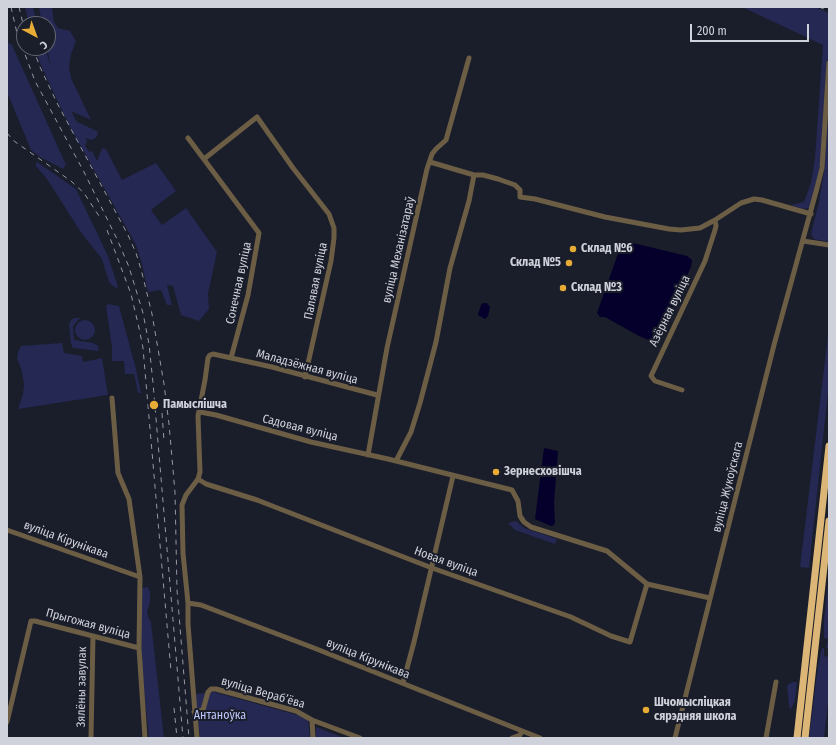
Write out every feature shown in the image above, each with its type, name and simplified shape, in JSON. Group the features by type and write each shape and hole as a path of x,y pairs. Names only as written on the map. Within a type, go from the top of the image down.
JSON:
{"highway":[{"path":"797,738 829,446"},
{"path":"805,738 829,520"}],"street":[{"name":"вуліца Механізатараў","path":"368,455 373,433 377,395 432,154 446,140 469,58"},
{"name":"вуліца Жукоўскага","path":"675,738 771,358 811,214 822,168 829,63"},
{"name":"Палявая вуліца","path":"204,159 257,118 325,207 332,221 334,228 332,261 305,377"},
{"name":"Сонечная вуліца","path":"188,138 259,233 248,295 231,358"},
{"path":"430,162 474,175 498,179 515,185 520,190 520,197 535,199 652,227 675,230 700,228 741,203 754,199 811,214"},
{"path":"396,461 411,432 420,403 436,342 450,268 469,201 474,175"},
{"name":"Азёрная вуліца","path":"682,390 655,381 650,376 705,261 716,226 715,220"},
{"path":"803,241 829,245"},
{"name":"Маладзёжная вуліца","path":"200,412 208,358 213,354 272,367 377,395"},
{"path":"112,398 118,473 129,499 140,577 139,648 145,738"},
{"path":"197,738 188,624 188,603 183,553 182,505 186,495 198,479 200,472 198,416 200,412"},
{"name":"Садовая вуліца","path":"200,412 216,415 311,442 396,461 512,490 518,501 520,516 530,527 607,551 647,584"},
{"path":"403,683 453,476"},
{"name":"Новая вуліца","path":"198,479 206,484 257,500 432,568 571,617 611,636 630,642 647,584"},
{"name":"вуліца Кірунікава","path":"7,530 140,577"},
{"path":"647,584 710,598"},
{"name":"вуліца Кірунікава","path":"188,603 201,605 314,648 540,738"},
{"name":"Прыгожая вуліца","path":"7,722 31,621 139,648"},
{"name":"Зялёны завулак","path":"91,738 93,636"},
{"path":"766,738 776,682"},
{"name":"вуліца Верабʼёва","path":"194,712 203,710 208,692 211,689 216,689 282,707 360,738"},
{"path":"312,720 313,738"},
{"path":"512,738 520,735 522,731"}],"green space":[{"path":"25,7 33,7 35,16 27,16"},
{"path":"39,7 52,7 53,16 41,16"},
{"path":"742,7 815,7 829,13 829,52 826,69 821,162 810,208 802,209 791,205 804,202 811,183 815,158 823,45"},
{"path":"56,25 58,28 70,31 76,41 71,54 69,67 71,78 91,120 71,111 77,122 97,131 98,134 96,138 91,140 86,138 87,142 85,145 89,152 92,151 97,161 102,148 106,149 122,180 156,163 176,191 151,210 162,225 186,208 217,252 208,293 209,309 199,321 181,315 173,286 167,285 172,305 167,305 161,290 148,292 136,245 70,127 38,56 48,56 51,67 49,56 56,56"},
{"path":"7,42 12,45 66,165 63,169 40,157 31,150 7,92"},
{"path":"829,107 829,242 814,239 811,234 819,202 824,172"},
{"path":"37,162 76,189 108,256 118,287 116,288 109,282 102,259 82,234 47,179 35,165"},
{"path":"108,304 119,306 141,393 138,393 134,374 125,374 124,361 112,361 112,347 106,306"},
{"path":"74,318 80,318 73,326 74,340 93,343 98,346 99,351 73,348 71,344 69,324"},
{"path":"81,320 89,320 95,326 95,334 89,340 81,340 75,334 75,326"},
{"path":"829,327 829,383 809,568 800,567"},
{"path":"62,343 64,353 82,356 83,362 102,358 108,395 18,409 23,394 24,384 21,368 17,359 21,346"},
{"path":"516,521 524,528 557,539 555,544 515,530 508,523"},
{"path":"829,574 829,650 826,648 828,639 824,638 824,620"},
{"path":"148,587 150,592 150,602 147,612 151,622 164,738 149,738 142,669 141,632 142,588"},
{"path":"822,648 824,648 824,656 829,657 829,694 824,738 809,738 818,665"},
{"path":"797,682 795,701 790,709 787,685"},
{"name":"Антаноўка","path":"214,692 308,718 310,738 200,738 195,694"},
{"path":"316,727 344,738 316,738"}],"shaded area":[{"path":"633,243 687,256 692,260 691,267 674,304 662,327 651,341 605,317 600,317 597,313 621,245"},
{"path":"483,303 487,303 490,307 488,316 485,319 478,315"},
{"path":"544,448 558,451 554,502 555,522 554,525 551,526 535,519"}],"railway":[{"path":"11,7 17,33 35,81 84,172 117,239 129,267 143,313 149,344 153,383 183,738"},
{"path":"19,7 21,16"},
{"path":"819,7 829,11"},
{"path":"36,56 57,103 128,235 136,253 152,314 164,384 175,492 177,590 189,738"},
{"path":"7,133 14,141 71,181 84,193 99,216"},
{"path":"107,230 131,294 143,348 171,671"},
{"path":"162,413 164,441"},
{"path":"174,708 177,738"}],"place":[{"name":"Склад №6","path":"573,249"},
{"name":"Склад №5","path":"569,263"},
{"name":"Склад №3","path":"563,288"},
{"name":"Памыслішча","path":"154,405"},
{"name":"Зернесховішча","path":"496,472"},
{"name":"Шчомысліцкая сярэдняя школа","path":"646,710"}]}
